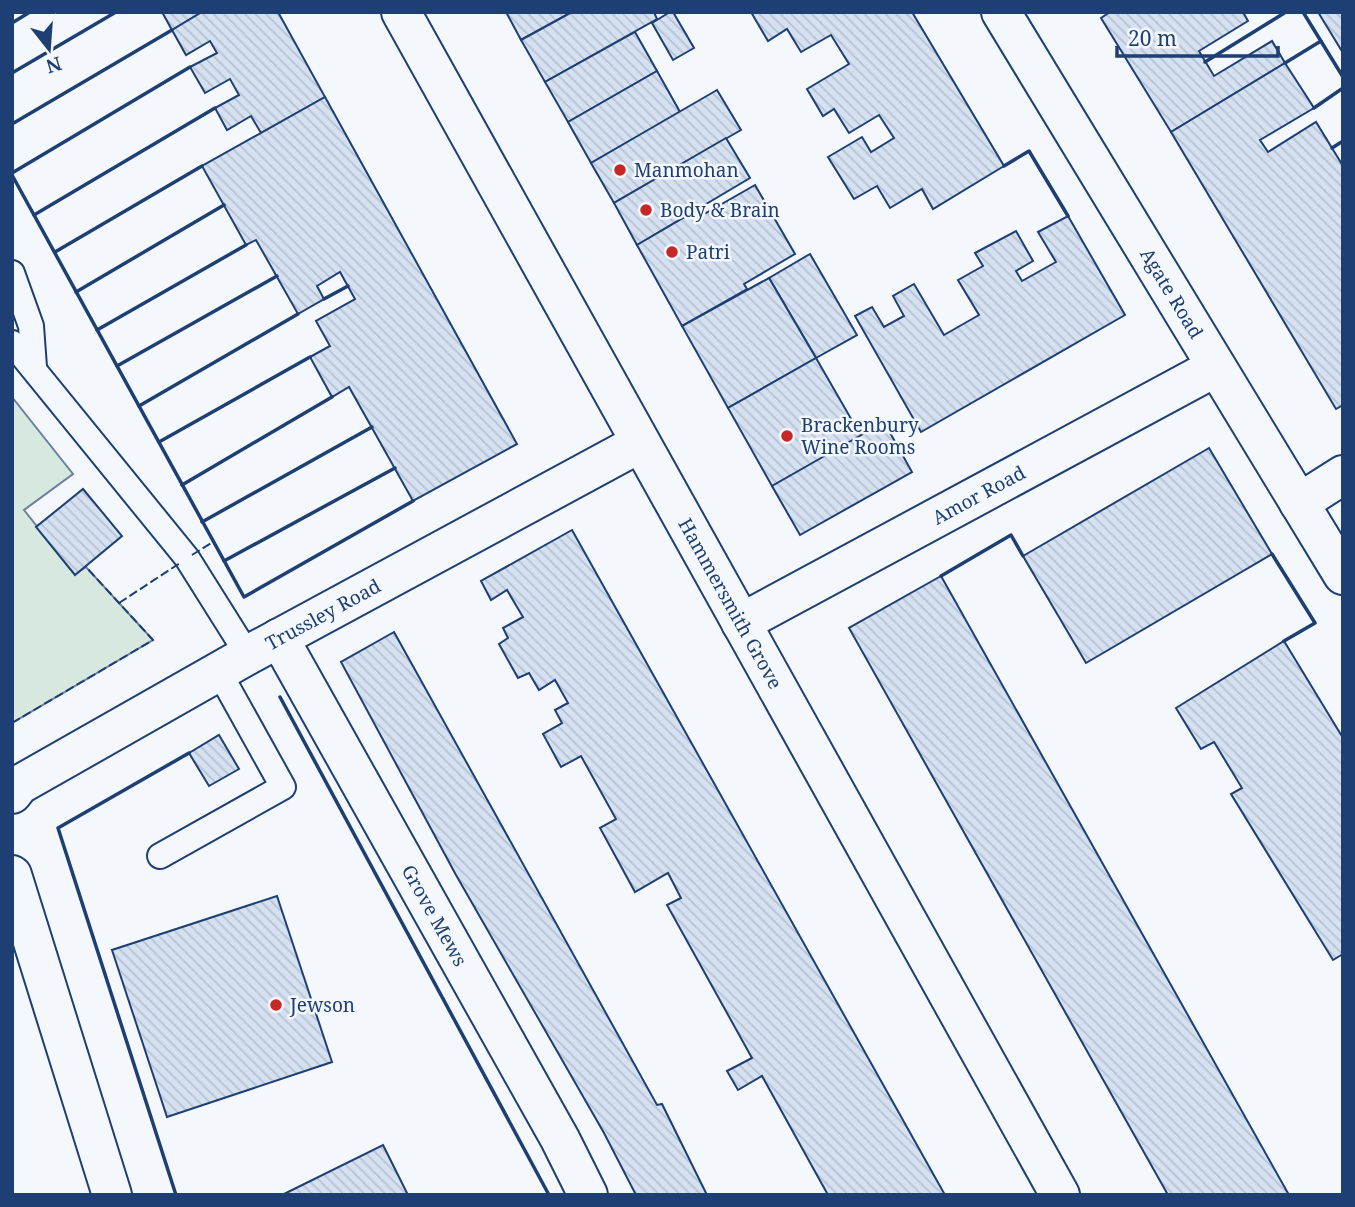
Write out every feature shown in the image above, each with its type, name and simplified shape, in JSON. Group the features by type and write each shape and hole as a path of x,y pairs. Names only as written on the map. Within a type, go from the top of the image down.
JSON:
{"street":[{"name":"Hammersmith Grove","path":"401,12 1060,1195"},
{"name":"Agate Road","path":"1004,13 1343,575"},
{"name":"Amor Road","path":"741,623 1216,367"},
{"name":"Trussley Road","path":"12,794 19,785 249,655 640,443"},
{"path":"1299,503 1343,475"},
{"name":"Grove Mews","path":"249,655 560,1139 588,1195"},
{"path":"12,875 113,1195"}],"lane":[{"path":"12,273 31,326 34,367"},
{"path":"12,343 187,558 249,655 283,787 160,856"}],"shaded area":[{"path":"12,397 73,474 24,510 75,574 86,567 153,640 12,723"}],"building":[{"path":"162,12 202,12 172,30"},
{"path":"202,12 278,12 325,97 261,133 251,116 227,130 215,108 239,95 230,79 205,93 190,67 217,53 210,41 186,55 172,30"},
{"path":"506,12 572,12 521,40"},
{"path":"572,12 654,12 657,19 545,82 521,40"},
{"path":"673,12 694,48 673,60 652,23"},
{"path":"751,12 912,12 1004,166 933,209 922,189 890,208 877,186 854,199 828,157 862,137 871,152 894,138 879,115 849,133 834,109 823,116 807,89 849,64 831,35 801,52 787,29 768,41"},
{"path":"1110,12 1243,12 1248,21 1199,51 1214,76 1272,41 1285,63 1171,132 1101,18"},
{"path":"1318,12 1343,12 1343,53"},
{"path":"635,32 657,71 568,122 545,82"},
{"path":"1285,63 1314,108 1260,140 1268,152 1316,122 1343,166 1343,405 1336,409 1171,132"},
{"path":"657,71 680,112 591,163 568,122"},
{"path":"717,90 741,130 614,203 591,163"},
{"path":"325,97 517,444 413,501 349,387 332,397 310,357 330,346 316,321 355,299 340,272 317,286 324,299 298,314 256,240 246,245 202,166"},
{"path":"726,138 750,178 637,245 614,203"},
{"path":"755,185 795,254 744,284 747,289 682,326 637,245 702,207 706,213"},
{"path":"1068,216 1125,315 921,432 855,316 872,307 884,327 904,316 893,296 914,284 944,335 979,315 958,280 983,266 975,253 1016,231 1033,261 1016,271 1022,281 1056,262 1038,232"},
{"path":"810,254 857,335 816,358 769,278"},
{"path":"769,278 816,358 728,408 682,326"},
{"path":"816,358 861,436 772,486 728,408"},
{"path":"884,422 912,472 800,535 772,486"},
{"path":"1209,448 1272,554 1086,663 1023,556"},
{"path":"83,489 122,536 75,575 36,527"},
{"path":"572,530 945,1195 828,1195 762,1076 738,1090 727,1071 752,1058 667,905 681,898 668,873 635,892 600,828 616,819 581,756 561,767 543,734 562,723 555,710 568,703 555,680 539,690 529,673 518,678 499,644 508,638 503,628 523,617 507,590 491,600 481,581"},
{"path":"941,576 1289,1195 1168,1195 849,628"},
{"path":"394,632 657,1105 662,1104 707,1195 636,1195 604,1133 456,875 341,662"},
{"path":"1284,641 1343,738 1343,954 1333,960 1231,794 1242,788 1214,742 1201,749 1176,708"},
{"path":"219,735 239,769 209,786 189,753"},
{"path":"277,896 332,1062 167,1117 112,950"},
{"path":"383,1145 408,1195 282,1195"}],"fence":[{"path":"192,555 213,542"},
{"path":"119,603 180,563"},
{"path":"12,723 153,640 86,567"}],"wall":[{"path":"12,23 30,12"},
{"path":"12,73 116,12"},
{"path":"1205,62 1286,12"},
{"path":"1303,12 1343,77"},
{"path":"12,124 172,30"},
{"path":"1285,63 1321,41"},
{"path":"12,173 190,67"},
{"path":"1314,108 1343,88"},
{"path":"34,215 215,108"},
{"path":"1332,148 1343,141"},
{"path":"1004,166 1029,151 1068,216"},
{"path":"55,252 202,166"},
{"path":"12,175 244,597 413,501"},
{"path":"76,292 224,205"},
{"path":"97,330 246,245"},
{"path":"117,366 277,276"},
{"path":"324,299 348,286"},
{"path":"139,406 298,314"},
{"path":"159,442 310,357"},
{"path":"182,485 332,397"},
{"path":"202,522 372,427"},
{"path":"224,561 395,468"},
{"path":"941,576 1011,535 1023,556"},
{"path":"1272,554 1315,623 1284,641"},
{"path":"280,697 549,1195"},
{"path":"176,1195 58,828 189,753"}],"place":[{"name":"Manmohan","path":"620,170"},
{"name":"Body & Brain","path":"646,210"},
{"name":"Patri","path":"672,252"},
{"name":"Brackenbury Wine Rooms","path":"787,436"},
{"name":"Jewson","path":"276,1005"}]}
